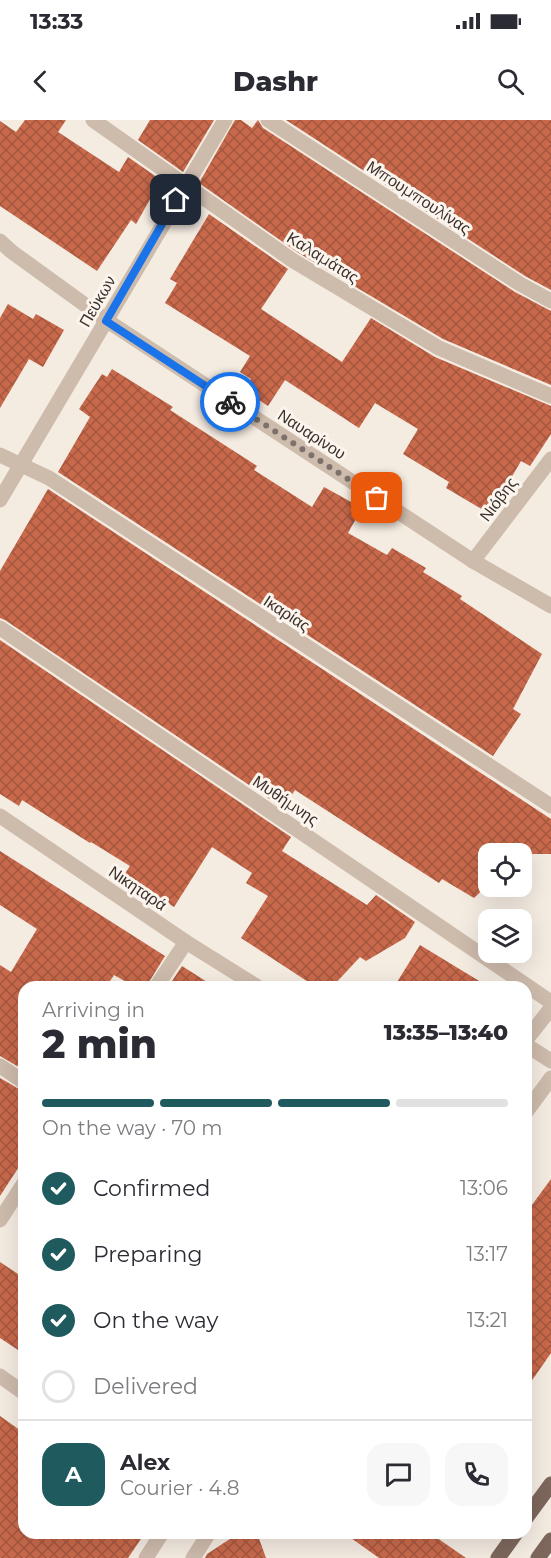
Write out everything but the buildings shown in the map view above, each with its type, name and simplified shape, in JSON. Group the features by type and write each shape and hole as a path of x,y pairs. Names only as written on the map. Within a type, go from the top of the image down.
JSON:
{"main road":[{"path":"532,1510 551,1484"},
{"path":"498,1558 512,1539"},
{"path":"538,1558 551,1540"}],"street":[{"name":"Καλαμάτας","path":"93,120 292,260 439,348 551,396"},
{"name":"Πεύκων","path":"0,500 225,120"},
{"name":"Μπουμπουλίνας","path":"268,120 520,284 551,301"},
{"name":"Ναυαρίνου","path":"0,241 106,321 473,561 551,606"},
{"name":"Ικαρίας","path":"0,455 49,478 551,806"},
{"name":"Νιόβης","path":"473,561 551,459"},
{"name":"Μυθήμνης","path":"0,628 520,981"},
{"name":"Νικηταρά","path":"0,816 186,942 248,981"},
{"path":"160,981 186,942"},
{"name":"Μυθήμνης","path":"532,989 551,1002"},
{"path":"532,1035 551,1008"},
{"path":"532,1047 551,1061"},
{"path":"0,1066 18,1078"},
{"path":"532,1104 551,1077"},
{"path":"0,1220 18,1192"},
{"path":"0,1376 18,1389"},
{"path":"146,1558 158,1539"},
{"path":"193,1558 205,1539"}],"way so far":[{"path":"230,402 377,498"}],"route":[{"path":"176,200 106,321 230,402"}]}
